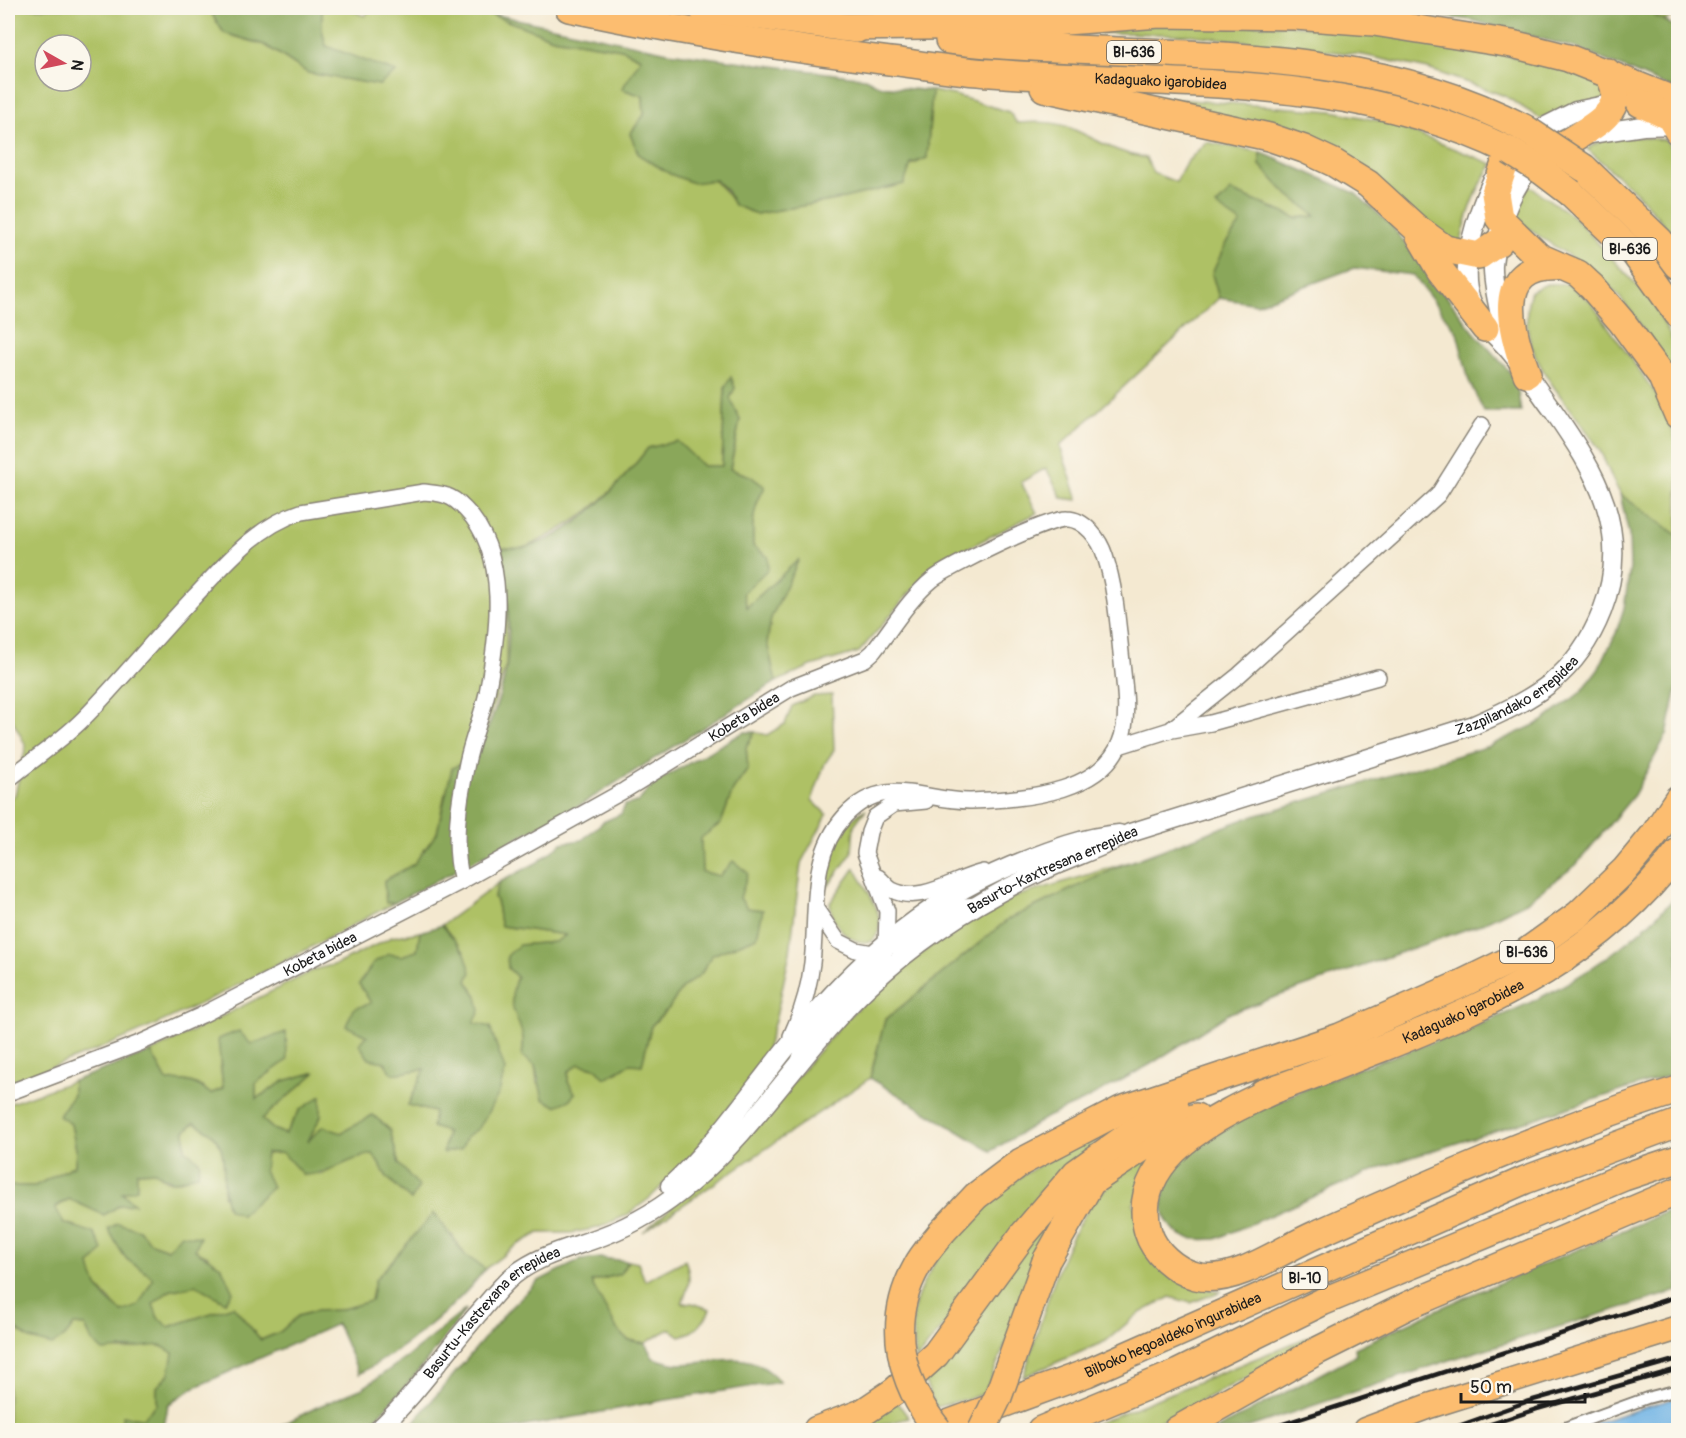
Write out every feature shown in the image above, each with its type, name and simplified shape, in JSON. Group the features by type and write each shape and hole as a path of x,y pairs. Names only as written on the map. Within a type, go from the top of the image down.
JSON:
{"highway":[{"name":"Kadaguako igarobidea","path":"569,8 683,31 801,50 991,74 1243,85 1328,94 1384,105 1481,137 1507,157 1542,171 1571,194 1635,254 1678,314"},
{"name":"Kadaguako igarobidea","path":"702,8 1021,48 1224,57 1293,62 1368,73 1464,100 1524,128 1584,168 1654,234 1678,265"},
{"path":"841,27 1011,25 1160,14 1294,16 1374,22 1512,44 1568,58 1607,72 1678,119"},
{"path":"1607,72 1627,103 1678,119"},
{"path":"991,74 1031,85 1269,137 1304,149 1334,163 1368,184 1415,227 1445,249 1479,256 1501,233"},
{"path":"1565,144 1627,103"},
{"path":"1501,233 1495,193 1507,157"},
{"path":"1415,227 1440,270 1485,328"},
{"path":"1501,233 1539,257 1585,280 1622,322 1660,375 1678,415"},
{"path":"1527,375 1510,318 1513,295 1521,277 1542,266 1560,267"},
{"name":"Kadaguako igarobidea","path":"1330,1040 1455,987 1525,953 1578,915 1625,870 1654,835 1678,799"},
{"name":"Kadaguako igarobidea","path":"1278,1088 1426,1030 1505,994 1558,965 1599,935 1678,852"},
{"path":"1630,904 1660,891 1678,873"},
{"path":"938,1431 908,1384 901,1361 902,1305 916,1266 942,1232 975,1196 1021,1162 1121,1110 1330,1040"},
{"path":"817,1431 862,1413 896,1391 936,1354 1023,1234 1076,1173 1142,1126 1330,1040"},
{"path":"982,1431 998,1397 1047,1261 1091,1182 1163,1134 1209,1110 1278,1088"},
{"name":"BI-636","path":"1278,1088 1222,1114 1188,1136 1160,1167 1147,1198 1144,1220 1151,1243 1166,1261 1194,1276 1214,1278 1244,1270 1300,1241 1494,1156 1678,1090"},
{"name":"Bilboko hegoaldeko ingurabidea","path":"930,1431 1088,1373 1525,1180 1678,1123"},
{"name":"Bilboko hegoaldeko ingurabidea","path":"1041,1431 1178,1373 1342,1293 1624,1177 1678,1159"},
{"path":"1182,1428 1317,1351 1409,1305 1678,1191"}],"main road":[{"path":"1365,1431 1429,1406 1678,1328"}],"street":[{"name":"Zazpilandako errepidea","path":"1130,833 1474,725 1536,695 1567,669 1594,631 1606,600 1612,572 1613,542 1606,501 1574,441 1511,353 1485,328 1470,298 1468,271 1478,210 1493,178 1524,137 1576,111 1627,103"},
{"name":"Zazpilandako errepidea","path":"1511,353 1503,332 1493,266 1501,233 1523,174 1543,154 1585,135 1678,119"},
{"path":"1170,730 1239,675 1437,495 1482,425"},
{"path":"8,780 87,716 135,659 234,555 271,526 285,517 301,512 424,492 439,494 456,501 484,531 493,566 496,603 495,644 487,695 467,762 460,804 457,860 462,881"},
{"name":"Kobeta bidea","path":"8,1093 140,1043 202,1015 462,881 625,790 791,688 865,659 932,580 1059,520 1069,518 1089,528 1103,548 1111,573 1126,700 1124,729 1119,746 1098,775 1077,786 1026,796 971,801 947,799"},
{"path":"1119,746 1170,730 1211,723 1378,677"},
{"path":"787,1047 803,1009 808,989 819,868 826,841 845,816 866,798 889,793 920,793 947,799"},
{"path":"797,1066 806,1039 879,963 886,911 874,872 865,853 875,818 894,804 947,799"},
{"name":"Basurto-Kaxtresana errepidea","path":"627,1226 684,1173 831,993 882,947 960,889 1020,863 1091,837 1130,833"},
{"name":"Basurto-Kaxtresana errepidea","path":"627,1226 672,1199 715,1162 746,1130 797,1066 868,987 929,937 977,905 1043,871 1092,852 1130,833"},
{"path":"874,872 892,890 912,894 928,892 977,873 1020,863"},
{"path":"816,909 838,941 856,950 900,943 953,907 977,905"},
{"name":"Basurtu-Kastrexana errepidea","path":"378,1431 396,1413 436,1362 511,1277 544,1257 627,1226"},
{"path":"1559,1431 1626,1405 1678,1390"}],"green space":[{"path":"8,8 211,8 213,16 224,33 265,45 308,73 379,85 355,58 326,46 322,30 322,10 346,8 365,16 371,8 454,8 484,12 553,38 622,49 642,59 622,89 643,96 644,115 630,134 688,163 716,182 734,205 756,214 836,200 927,158 932,91 954,95 1009,112 1017,123 1050,123 1068,127 1115,149 1146,158 1153,173 1176,182 1186,163 1206,142 1260,152 1260,165 1285,192 1317,216 1296,218 1264,204 1240,227 1212,274 1219,298 1060,446 1078,500 1062,498 1046,468 1021,482 1037,513 940,562 923,577 859,652 811,666 776,682 767,643 771,618 798,561 747,607 743,593 768,557 753,546 754,515 764,487 750,476 730,469 740,420 729,398 735,388 731,378 725,388 722,466 703,466 677,442 648,448 608,494 594,506 564,527 526,547 507,588 506,665 477,756 445,793 437,833 414,864 384,881 386,903 396,902 254,977 157,1024 59,1065 8,1082 8,800 15,795 26,746 8,711"},
{"path":"211,8 336,8 322,10 322,30 326,46 396,72 379,85 308,73 265,45 224,33 213,16"},
{"path":"874,8 981,8 914,11"},
{"path":"1379,8 1657,8 1655,16 1678,28 1678,91 1576,48 1471,20"},
{"path":"1656,8 1678,8 1678,12 1665,21 1655,16"},
{"path":"484,12 668,52 865,78 880,86 932,91 927,158 911,164 904,184 836,200 756,214 734,205 727,191 715,180 693,183 670,174 639,155 630,134 644,115 643,96 622,89 641,58 622,49 553,38"},
{"path":"1147,23 1290,25 1453,41 1603,80 1609,98 1541,119 1505,96 1428,69 1363,55 1191,35 1053,31"},
{"path":"1150,97 1332,111 1389,123 1493,164 1473,201 1461,242 1445,239 1291,138"},
{"path":"1638,137 1666,140 1678,162 1678,241 1638,194 1587,149 1607,138"},
{"path":"1260,152 1355,193 1391,225 1474,332 1516,379 1521,412 1484,412 1469,381 1457,332 1413,275 1354,268 1257,304 1219,298 1212,274 1226,243 1241,223 1216,206 1231,191 1296,218 1316,216 1285,192 1260,165"},
{"path":"1528,185 1574,217 1653,303 1678,351 1678,389 1650,339 1615,292 1580,263 1515,218 1516,209"},
{"path":"1547,284 1568,284 1590,301 1658,397 1678,445 1678,536 1638,509 1620,493 1600,451 1536,357 1529,336 1527,314 1531,291"},
{"path":"731,377 735,388 730,398 740,420 730,469 750,476 765,487 754,515 753,546 768,557 768,569 743,593 747,607 799,559 771,618 767,643 776,682 582,804 396,902 386,903 384,881 414,864 437,833 452,768 477,756 499,699 507,663 509,634 502,548 523,548 562,532 610,493 648,448 677,441 703,466 722,466 725,388"},
{"path":"1620,494 1678,536 1678,684 1667,734 1634,795 1576,865 1526,902 1481,924 1230,1013 1151,1064 1083,1101 1047,1117 991,1151 870,1078 885,1020 1009,919 1122,865 1247,818 1489,746 1543,721 1581,692 1598,670 1616,633 1624,608 1630,568 1629,535"},
{"path":"832,695 834,750 825,763 812,800 827,815 801,863 790,952 766,1051 749,1082 689,1159 650,1198 627,1215 598,1228 571,1233 539,1233 517,1245 485,1269 465,1255 452,1235 416,1236 375,1280 371,1301 339,1310 316,1311 298,1316 280,1332 261,1340 233,1306 168,1327 158,1318 152,1304 169,1291 196,1285 225,1302 208,1256 195,1250 199,1238 168,1249 151,1243 139,1230 109,1229 127,1260 141,1266 153,1279 138,1306 122,1312 94,1284 76,1226 64,1223 55,1208 69,1199 104,1215 120,1205 134,1204 121,1192 137,1172 155,1171 167,1181 181,1181 200,1162 185,1149 185,1131 194,1123 211,1131 217,1137 223,1153 225,1171 223,1196 241,1215 256,1200 266,1154 283,1153 321,1175 359,1156 373,1154 387,1177 411,1200 419,1186 399,1165 390,1130 373,1115 341,1133 306,1143 300,1110 285,1134 273,1129 262,1119 315,1073 284,1081 256,1100 256,1083 287,1060 220,1063 223,1088 211,1094 191,1082 167,1081 151,1052 316,969 337,964 392,937 420,932 417,951 401,956 389,954 372,1003 367,1036 392,1074 426,1069 408,1105 434,1112 467,1136 479,1128 473,1023 477,996 467,981 465,953 442,925 500,882 494,897 501,926 567,935 555,942 519,945 508,968 517,977 512,1001 523,1037 522,1056 535,1066 537,1083 575,1093 568,1082 568,1072 579,1064 615,1074 630,1063 642,1065 651,1026 669,1008 682,988 701,974 712,955 757,937 743,904 733,889 718,876 702,872 700,838 721,823 733,790 748,769 746,747 755,732 767,735 785,724 792,706 814,696"},
{"path":"744,732 755,732 746,747 748,769 733,790 721,823 701,838 702,872 720,876 733,861 748,873 740,898 747,908 763,910 757,937 712,955 701,974 682,988 669,1008 651,1026 642,1065 630,1064 605,1078 596,1068 579,1064 568,1072 568,1082 575,1093 570,1100 556,1106 543,1099 535,1066 522,1056 523,1037 512,1002 517,977 508,968 507,956 519,945 555,942 566,935 501,926 494,897 500,882 538,862 562,843 582,840 603,822 621,814 625,805 638,802 654,783"},
{"path":"866,809 854,825 852,853 828,886 832,851 836,842 847,824"},
{"path":"1129,862 1009,919 885,1020 870,1078 643,1232 729,1157 841,1025 877,988 951,930 995,903"},
{"path":"855,868 870,894 878,915 877,934 871,942 848,937 838,925 831,911 830,903"},
{"path":"1678,894 1678,1073 1384,1166 1216,1239 1186,1237 1175,1232 1171,1227 1164,1210 1164,1190 1170,1171 1190,1148 1262,1109 1303,1090 1472,1028 1553,991 1620,948"},
{"path":"442,925 465,953 471,972 467,981 477,996 480,1011 474,1023 490,1027 505,1070 499,1093 479,1128 467,1136 461,1149 443,1153 447,1132 432,1127 434,1112 408,1105 425,1069 392,1074 385,1062 369,1059 359,1044 367,1036 346,1026 353,1009 371,1003 359,984 374,962 389,954 401,956 417,951 420,932"},
{"path":"239,1031 251,1044 286,1032 287,1060 256,1083 256,1099 284,1081 316,1072 262,1119 273,1129 285,1134 300,1110 321,1096 321,1116 308,1141 323,1126 341,1133 373,1115 390,1130 399,1164 419,1186 411,1200 387,1177 373,1154 321,1172 303,1175 283,1153 266,1153 264,1170 272,1187 241,1215 228,1209 222,1150 217,1140 208,1131 194,1123 185,1131 185,1149 200,1162 198,1174 175,1181 155,1171 137,1172 137,1189 122,1193 135,1204 120,1205 104,1215 69,1199 55,1207 64,1223 94,1233 103,1250 90,1265 97,1286 110,1302 122,1312 138,1306 153,1279 129,1261 121,1251 108,1229 118,1223 139,1230 151,1243 168,1249 181,1234 200,1237 195,1250 221,1266 233,1292 225,1302 196,1285 169,1291 153,1304 158,1318 169,1327 233,1306 261,1340 280,1332 298,1316 316,1311 339,1310 371,1301 375,1280 434,1213 465,1255 485,1269 459,1299 427,1328 359,1374 337,1324 193,1388 168,1405 164,1426 160,1430 119,1430 123,1416 143,1418 157,1404 157,1387 169,1374 173,1353 160,1345 103,1351 92,1341 85,1326 74,1325 65,1337 52,1345 30,1339 16,1329 12,1342 8,1342 8,1186 35,1186 75,1165 76,1149 71,1124 59,1116 73,1095 73,1081 151,1052 167,1081 190,1082 211,1094 223,1088 218,1039"},
{"path":"73,1081 73,1095 59,1116 71,1124 76,1149 75,1165 35,1186 8,1186 8,1104"},
{"path":"1108,1130 1084,1153 916,1360 913,1322 915,1304 928,1275 950,1239 969,1218 1010,1183"},
{"path":"1164,1144 1133,1205 1194,1288 1222,1291 1191,1303 1170,1297 1138,1314 1106,1341 1023,1377 1054,1280 1074,1232 1102,1192"},
{"path":"1072,1190 984,1394 936,1407 922,1375"},
{"path":"1678,1207 1678,1291 1459,1357 1240,1430 1215,1430 1356,1355 1355,1348 1447,1305"},
{"path":"601,1258 628,1261 620,1274 591,1282 617,1329 628,1340 645,1343 653,1358 680,1364 745,1360 768,1371 780,1382 660,1401 505,1430 407,1430 509,1309 538,1281 581,1260"},
{"path":"685,1260 689,1282 682,1303 692,1303 710,1309 705,1319 695,1330 680,1336 670,1329 645,1343 628,1340 617,1329 590,1282 620,1274 628,1261 638,1263 645,1281"},
{"path":"466,1309 418,1372 363,1430 272,1430 317,1407 363,1388 407,1357"},
{"path":"74,1325 85,1326 92,1341 112,1348 124,1350 154,1345 174,1353 169,1374 157,1387 157,1404 143,1418 124,1416 119,1430 8,1430 8,1342 12,1341 15,1329 30,1339 65,1337"},
{"path":"1342,1330 1142,1430 1080,1430 1318,1333"},
{"path":"894,1398 909,1418 860,1430 849,1430"}],"water":[{"path":"1678,1397 1678,1430 1572,1430"}],"railway":[{"path":"1265,1430 1678,1296"},
{"path":"1447,1430 1526,1402 1678,1359"},
{"path":"1473,1430 1537,1409 1678,1369"}]}
